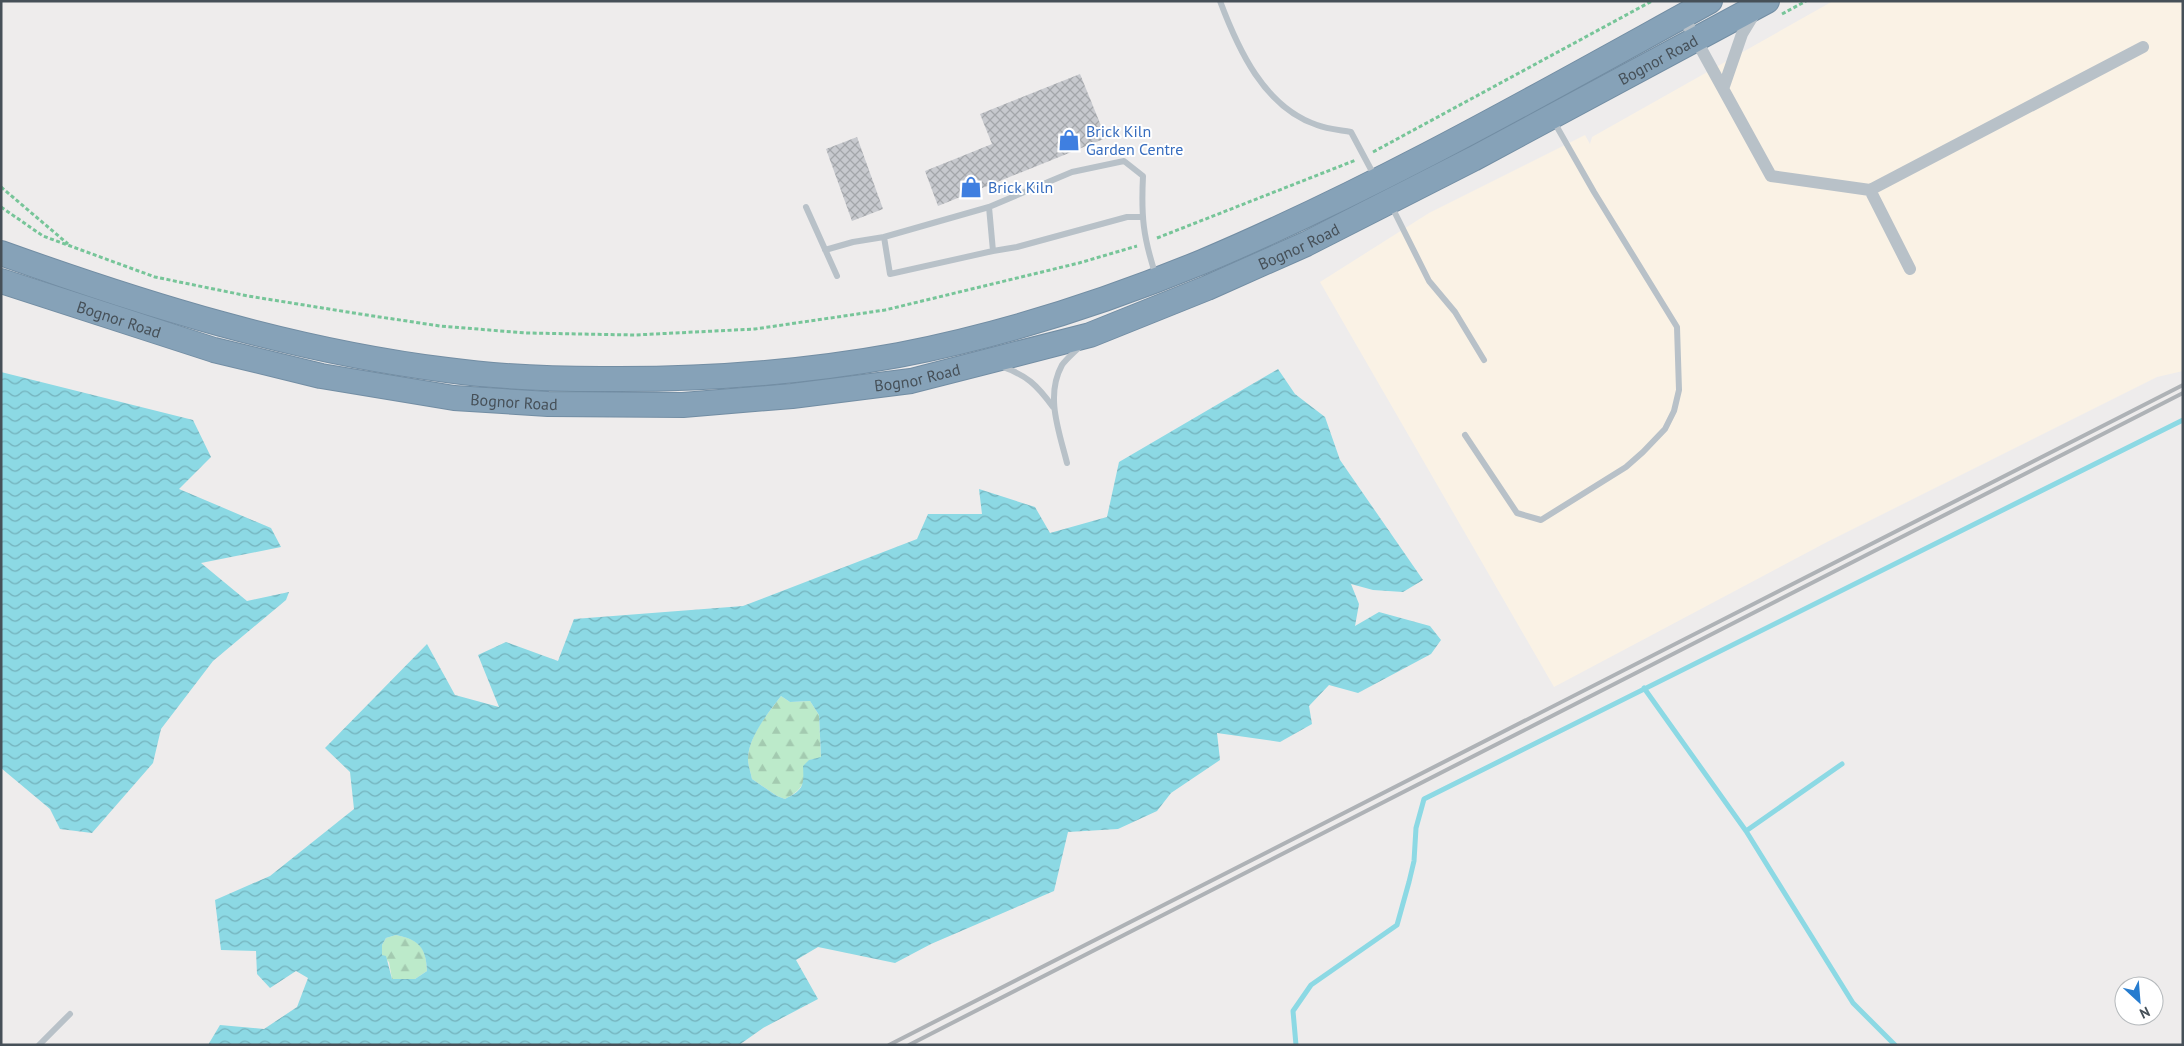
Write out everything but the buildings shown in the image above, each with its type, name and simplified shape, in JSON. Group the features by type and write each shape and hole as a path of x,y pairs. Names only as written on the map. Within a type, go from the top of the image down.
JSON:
{"highway":[{"name":"Bognor Road","path":"1,253 209,322 315,348 447,370 550,378 669,380 775,373 899,355 1011,328 1157,279 1295,221 1376,180 1710,1"},
{"name":"Bognor Road","path":"1,281 214,350 321,376 454,398 548,404 683,405 792,396 911,381 1090,335 1182,298 1306,244 1696,40 1767,8"}],"street":[{"path":"1723,89 1742,34 1767,8"},
{"path":"1683,16 1771,176 1870,190 2143,47"},
{"path":"1870,190 1910,269"}],"lane":[{"path":"1220,1 1230,26 1264,88 1293,113 1316,125 1351,132 1376,180"},
{"path":"1465,435 1517,513 1541,520 1626,467 1665,429 1674,411 1679,390 1677,326 1594,192 1552,117"},
{"path":"825,250 853,242 884,237 989,207 1072,172 1124,161 1143,176 1142,217 1146,242 1157,279"},
{"path":"1390,201 1429,281 1455,312 1484,360"},
{"path":"806,207 837,276"},
{"path":"989,207 993,251"},
{"path":"884,237 890,274 1017,247 1127,218 1142,217"},
{"path":"1067,463 1053,406 1055,385 1063,365 1090,335"},
{"path":"988,362 1017,372 1037,385 1053,406"},
{"path":"39,1045 70,1014"}],"path":[{"path":"1767,8 1806,1"},
{"path":"1,187 70,246 43,236 1,207"}],"shaded area":[{"path":"1833,1 2183,1 2183,371 2157,377 1827,542 1554,687 1320,282 1429,213 1585,135 1590,144 1592,137"}],"green space":[{"path":"781,696 790,702 810,701 819,715 821,758 809,760 800,788 785,799 777,796 752,779 748,764 751,742"},
{"path":"396,935 411,939 423,950 427,971 415,979 392,979 389,962 382,955 382,945 386,938"}],"water":[{"path":"1278,369 1295,394 1325,417 1340,460 1423,580 1403,592 1373,590 1351,584 1359,604 1355,626 1379,612 1430,626 1441,640 1431,654 1358,693 1329,685 1309,706 1312,724 1280,742 1217,733 1220,760 1171,793 1157,811 1118,829 1068,832 1054,891 931,944 895,963 818,947 796,960 818,999 763,1028 739,1045 208,1045 220,1025 264,1029 297,1007 308,978 296,971 270,988 257,974 256,951 221,950 215,900 270,876 354,809 350,772 325,748 427,644 455,695 499,707 478,655 506,642 558,661 574,619 743,606 917,539 928,514 982,514 979,489 1035,507 1050,533 1107,517 1119,462","holes":["781,696 790,702 810,701 819,715 821,757 809,760 803,766 802,786 796,793 785,799 777,796 752,779 748,764 749,751 755,734","396,935 416,942 423,950 427,971 415,979 392,979 386,956 382,955 382,945 386,938"]},
{"path":"1,372 193,420 211,457 179,489 271,528 281,547 201,563 247,601 289,592 286,600 213,661 161,729 153,763 92,833 60,829 50,809 1,768"}],"waterway":[{"path":"1296,1045 1293,1011 1311,985 1397,925 1414,861 1416,828 1424,799 2183,420"},
{"path":"1644,688 1746,831 1853,1003 1895,1045"},
{"path":"1746,831 1842,764"}],"railway":[{"path":"889,1045 2183,385"},
{"path":"909,1045 2183,393"}],"place":[{"name":"Brick Kiln Garden Centre","path":"1069,140"},
{"name":"Brick Kiln","path":"971,187"}]}
